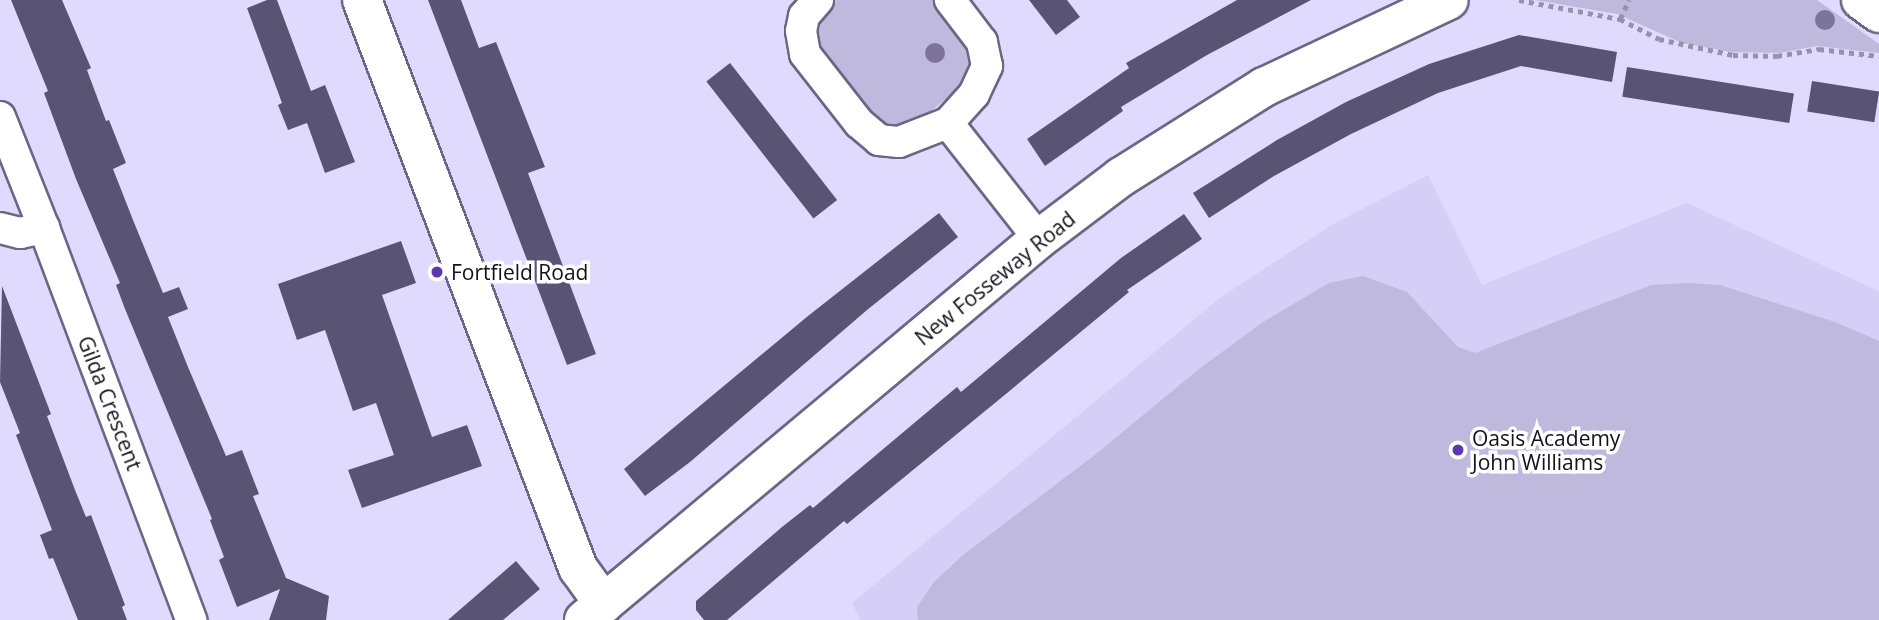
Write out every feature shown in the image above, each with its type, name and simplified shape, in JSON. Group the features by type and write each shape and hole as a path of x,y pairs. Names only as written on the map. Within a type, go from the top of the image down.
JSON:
{"street":[{"path":"362,0 594,612"},
{"path":"818,0 804,16 802,31 805,54 859,123 879,139 899,142 948,122 974,94 987,65 982,42 950,0"},
{"name":"New Fosseway Road","path":"594,612 1039,239 1121,177 1264,87 1449,0"},
{"path":"1861,0 1879,13"},
{"name":"Gilda Crescent","path":"0,117 191,620"},
{"path":"948,122 1039,239"},
{"path":"0,228 20,233 44,228"}],"path":[{"path":"1519,0 1620,19 1659,39 1734,55 1777,56 1819,49 1879,56"},
{"path":"1620,19 1629,0"}],"shaded area":[{"path":"836,0 935,0 975,53 970,79 915,124 900,128 884,126 870,118 819,53 815,25 825,9"},
{"path":"1535,0 1817,0 1879,44 1879,53 1817,46 1779,53 1731,52 1682,43 1617,14"},
{"name":"Oasis Academy John Williams","path":"1428,175 1482,285 1687,203 1879,291 1879,620 860,620 852,603 1221,297 1333,224"},
{"name":"Oasis Academy John Williams","path":"1363,276 1407,292 1458,347 1475,353 1651,285 1689,283 1720,285 1835,322 1879,341 1879,620 918,620 917,607 934,582 963,555 1096,454 1199,369 1263,322 1329,283"}],"building":[{"path":"11,0 62,0 91,68 87,70 106,121 109,120 126,163 113,169 133,220 163,293 179,287 188,309 168,317 188,367 226,456 242,450 259,494 253,496 286,578 329,596 326,620 269,620 280,589 237,607 219,560 224,557 210,520 212,519 125,309 116,285 120,283 76,179 44,93 48,91"},
{"path":"267,0 277,0 311,91 325,85 355,162 325,173 307,123 288,130 278,105 282,103 247,8"},
{"path":"428,0 461,0 479,48 496,42 545,167 528,173 596,354 567,365"},
{"path":"1029,0 1067,0 1080,17 1056,35"},
{"path":"1237,0 1311,0 1207,55 1121,107 1123,111 1045,166 1027,139 1129,68 1126,63"},
{"path":"1519,35 1617,52 1612,82 1521,66 1438,93 1351,134 1274,176 1209,218 1193,193 1277,140 1346,102 1429,64"},
{"path":"730,63 837,200 813,219 706,81"},
{"path":"1627,67 1794,93 1789,123 1622,97"},
{"path":"1812,81 1879,92 1874,122 1807,112"},
{"path":"939,213 958,237 867,310 690,462 645,496 624,469 808,316"},
{"path":"1184,214 1202,239 1127,290 1129,292 1001,398 847,524 844,521 727,620 704,620 696,610 696,601 782,527 810,505 813,508 957,387 961,392 1121,258"},
{"path":"401,241 416,283 382,295 432,437 467,425 482,466 362,508 348,470 394,455 376,403 353,411 325,330 297,340 278,284"},
{"path":"2,286 51,414 47,416 86,517 91,515 125,605 122,607 127,620 78,620 53,558 49,559 40,535 52,530 16,435 20,433 0,382"},
{"path":"516,561 540,589 503,620 448,620"}],"place":[{"name":"Fortfield Road","path":"437,272"},
{"name":"Oasis Academy John Williams","path":"1458,450"}]}
